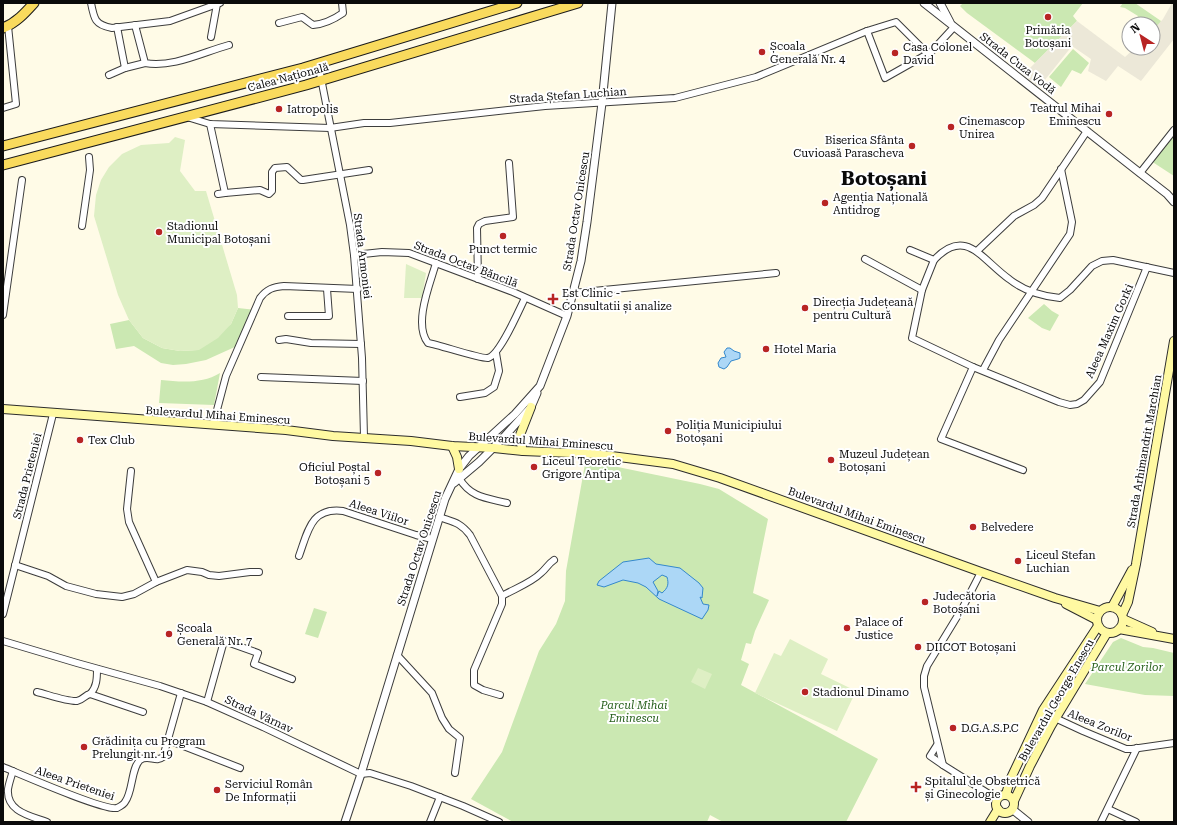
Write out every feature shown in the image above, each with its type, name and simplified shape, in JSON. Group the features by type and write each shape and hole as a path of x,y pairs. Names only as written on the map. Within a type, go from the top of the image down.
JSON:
{"main road":[{"path":"6,27 21,17 34,3"},
{"name":"Calea Națională","path":"3,146 318,63 517,3"},
{"name":"Calea Națională","path":"3,165 322,80 578,3"},
{"name":"Strada Arhimandrit Marchian","path":"1122,617 1128,602 1136,564 1174,342"},
{"path":"523,451 520,435 530,407"},
{"name":"Bulevardul Mihai Eminescu","path":"3,409 364,437 452,446 596,454 673,464 769,495 1055,598 1100,611"},
{"path":"452,446 457,457 459,470"},
{"name":"Strada Arhimandrit Marchian","path":"1112,607 1136,564"},
{"name":"Bulevardul Mihai Eminescu","path":"1055,598 1097,623"},
{"path":"1119,630 1122,617 1119,611 1112,607 1105,608 1100,611 1097,623 1107,633 1119,630 1174,639"},
{"path":"1122,617 1162,636"},
{"name":"Bulevardul George Enescu","path":"1006,794 1011,778 1043,710 1097,623"},
{"name":"Bulevardul George Enescu","path":"1014,800 1030,766 1056,718 1107,633"},
{"path":"1003,821 1010,811 1014,804 1014,800 1011,796 1006,794 997,799 996,804 998,809 1002,812 1010,811"},
{"path":"990,822 998,809"}],"street":[{"path":"91,3 94,18 104,27 170,21 219,3"},
{"path":"211,37 219,3"},
{"path":"279,23 302,17 312,25 331,22 343,13 342,3"},
{"name":"Strada Octav Onicescu","path":"345,822 445,499 459,470 478,447 515,414 540,386 567,316 581,261 588,222 612,3"},
{"path":"926,5 941,6"},
{"name":"Strada Cuza Vodă","path":"926,5 941,6 952,25 1170,195 1174,202"},
{"name":"Strada Ștefan Luchian","path":"186,116 210,124 330,128 364,123 390,123 545,106 675,98 756,77 867,31 888,23 898,22 928,53"},
{"path":"135,25 145,63"},
{"path":"867,31 884,78 928,53 939,44 952,25"},
{"path":"3,108 16,104 6,27"},
{"path":"117,27 125,68"},
{"path":"110,75 125,68 145,63 152,64 176,61 229,45"},
{"name":"Strada Armoniei","path":"318,63 350,226 354,255 358,289 363,381 364,437"},
{"path":"210,124 226,193"},
{"path":"1140,173 1174,130"},
{"path":"977,251 1014,216 1034,205 1042,198 1087,131"},
{"path":"82,226 90,170 89,157"},
{"path":"478,279 477,228 479,224 485,221 513,217 509,163"},
{"path":"218,194 260,190 269,194 272,191 272,172 275,168 287,167 301,180 369,170"},
{"path":"983,370 999,340 1070,234 1072,222 1061,169"},
{"path":"3,315 22,180"},
{"path":"865,259 922,290 934,260 943,250 954,246 966,246 977,251 1009,280 1031,293 1060,298 1070,290 1092,266 1102,261 1113,260 1174,273"},
{"path":"910,250 934,260"},
{"name":"Strada Octav Băncilă","path":"354,255 382,252 409,252 513,292 567,316"},
{"path":"436,263 425,301 422,327 424,337 428,343 474,356 488,358 496,353 525,298"},
{"name":"Aleea Maxim Gorki","path":"922,290 912,338 973,367 1059,402 1070,405 1077,404 1084,400 1100,382 1147,267"},
{"path":"573,293 776,273"},
{"path":"213,425 226,376 260,298 265,291 274,287 284,286 327,289 358,289"},
{"path":"288,316 330,316 327,289"},
{"path":"279,340 286,339 311,343 361,344"},
{"path":"460,397 485,393 494,387 499,371 496,353"},
{"path":"973,367 941,439 1023,470"},
{"path":"261,377 363,381"},
{"path":"450,488 458,478 477,464 494,448 530,407 540,386"},
{"name":"Strada Prieteniei","path":"3,614 53,414"},
{"path":"131,471 127,509 129,522 156,582"},
{"path":"458,478 474,495 507,503"},
{"name":"Aleea Viilor","path":"299,556 312,521 318,515 332,510 343,511 432,539"},
{"path":"439,517 461,525 466,529 502,596 502,604 474,670 474,685 483,690 500,695"},
{"path":"502,596 541,574 548,564 554,560"},
{"path":"15,565 48,576 66,586 96,594 122,597 134,594 156,582 187,570 219,576 259,572"},
{"path":"943,765 924,687 924,676 927,666 981,572"},
{"name":"Strada Vârnav","path":"3,641 207,702 264,727 361,774 370,773 440,797 499,822"},
{"path":"207,702 224,641 258,653 254,664 292,679"},
{"path":"397,655 432,693 442,718 450,729 460,738 455,773"},
{"path":"37,692 75,701 82,699 94,690 96,685 97,669"},
{"path":"90,694 143,712"},
{"name":"Aleea Prieteniei","path":"3,767 56,789 105,806 117,808 125,803 137,764 144,758 161,759 164,754 181,694"},
{"name":"Aleea Zorilor","path":"1056,718 1083,732 1126,749 1174,743"},
{"path":"168,740 240,768"},
{"path":"937,745 930,756 997,799"},
{"name":"Aleea Zorilor","path":"1101,822 1137,748"},
{"path":"13,771 8,790 11,805 24,814 47,822"},
{"path":"430,822 440,797"},
{"path":"1108,810 1136,822"},
{"path":"1010,811 1028,822"}],"green space":[{"path":"963,3 1083,3 1073,16 1077,21 1035,63 967,13 960,6"},
{"path":"1123,3 1135,3 1154,16 1138,16 1125,8 1120,7"},
{"path":"1073,49 1089,63 1081,74 1072,70 1061,87 1049,77"},
{"path":"1174,130 1174,176 1151,161"},
{"name":"Stadionul Municipal Botoșani","path":"175,137 185,140 180,171 195,191 206,191 237,295 238,308 231,324 218,338 199,350 180,351 162,348 143,338 129,320 118,295 94,216 96,195 101,180 109,167 122,154 141,145 169,143"},
{"path":"406,264 426,273 422,298 404,298"},
{"path":"1044,304 1059,315 1050,331 1042,328 1028,318"},
{"path":"238,308 257,310 237,346 206,360 186,364 173,365 161,363 134,346 116,349 110,324 129,320 143,338 162,348 180,351 198,350 231,324"},
{"path":"220,373 214,405 159,403 161,380 184,382 199,381 213,377"},
{"name":"Parcul Mihai Eminescu","path":"585,464 613,466 719,489 768,519 753,593 769,600 755,631 751,644 746,643 741,660 749,664 741,685 878,759 846,822 723,822 710,815 707,822 513,822 471,799 502,752 539,651 556,624 565,601 566,571"},
{"path":"314,608 327,612 318,638 305,634"},
{"name":"Parcul Zorilor","path":"1121,638 1143,647 1174,653 1174,696 1145,695 1085,684 1113,642"},
{"name":"Stadionul Dinamo","path":"790,639 828,659 821,674 856,691 837,731 755,693 774,653 781,656"},
{"path":"698,668 712,674 705,689 691,682"}],"shaded area":[{"path":"1172,3 1174,3 1174,39 1161,56 1161,21"},
{"path":"1077,21 1121,54 1121,56 1161,56 1141,81 1118,66 1106,81 1088,71 1091,59 1072,46 1036,91 1020,78"}],"water":[{"path":"727,348 740,353 740,358 731,361 724,369 719,367 718,363 721,358 726,357 724,352"},
{"path":"649,558 656,564 680,568 703,588 702,598 700,597 703,604 709,605 708,610 702,619 659,599 646,587 638,583 623,580 604,587 597,585 599,581 623,562","holes":["662,575 667,577 667,588 662,593 659,591 657,596 658,591 653,582"]}],"place":[{"name":"Primăria Botoșani","path":"1048,17"},
{"name":"Școala Generală Nr. 4","path":"762,52"},
{"name":"Casa Colonel David","path":"895,53"},
{"name":"Iatropolis","path":"279,109"},
{"name":"Teatrul Mihai Eminescu","path":"1109,114"},
{"name":"Cinemascop Unirea","path":"951,127"},
{"name":"Biserica Sfânta Cuvioasă Parascheva","path":"912,146"},
{"name":"Agenția Națională Antidrog","path":"825,203"},
{"name":"Stadionul Municipal Botoșani","path":"159,232"},
{"name":"Punct termic","path":"503,236"},
{"name":"Est Clinic - Consultatii și analize","path":"553,299"},
{"name":"Direcția Județeană pentru Cultură","path":"805,308"},
{"name":"Hotel Maria","path":"766,349"},
{"name":"Poliția Municipiului Botoșani","path":"668,431"},
{"name":"Tex Club","path":"80,440"},
{"name":"Muzeul Județean Botoșani","path":"831,460"},
{"name":"Liceul Teoretic Grigore Antipa","path":"534,467"},
{"name":"Oficiul Poștal Botoșani 5","path":"378,473"},
{"name":"Belvedere","path":"973,527"},
{"name":"Liceul Stefan Luchian","path":"1018,561"},
{"name":"Judecătoria Botoșani","path":"925,602"},
{"name":"Palace of Justice","path":"847,628"},
{"name":"Școala Generală Nr. 7","path":"169,634"},
{"name":"DIICOT Botoșani","path":"918,647"},
{"name":"Stadionul Dinamo","path":"805,692"},
{"name":"D.G.A.S.P.C","path":"953,728"},
{"name":"Grădinița cu Program Prelungit nr. 19","path":"84,747"},
{"name":"Spitalul de Obstetrică și Ginecologie","path":"916,787"},
{"name":"Serviciul Român De Informații","path":"217,790"}],"district":[{"name":"Botoșani","path":"884,178"}]}
